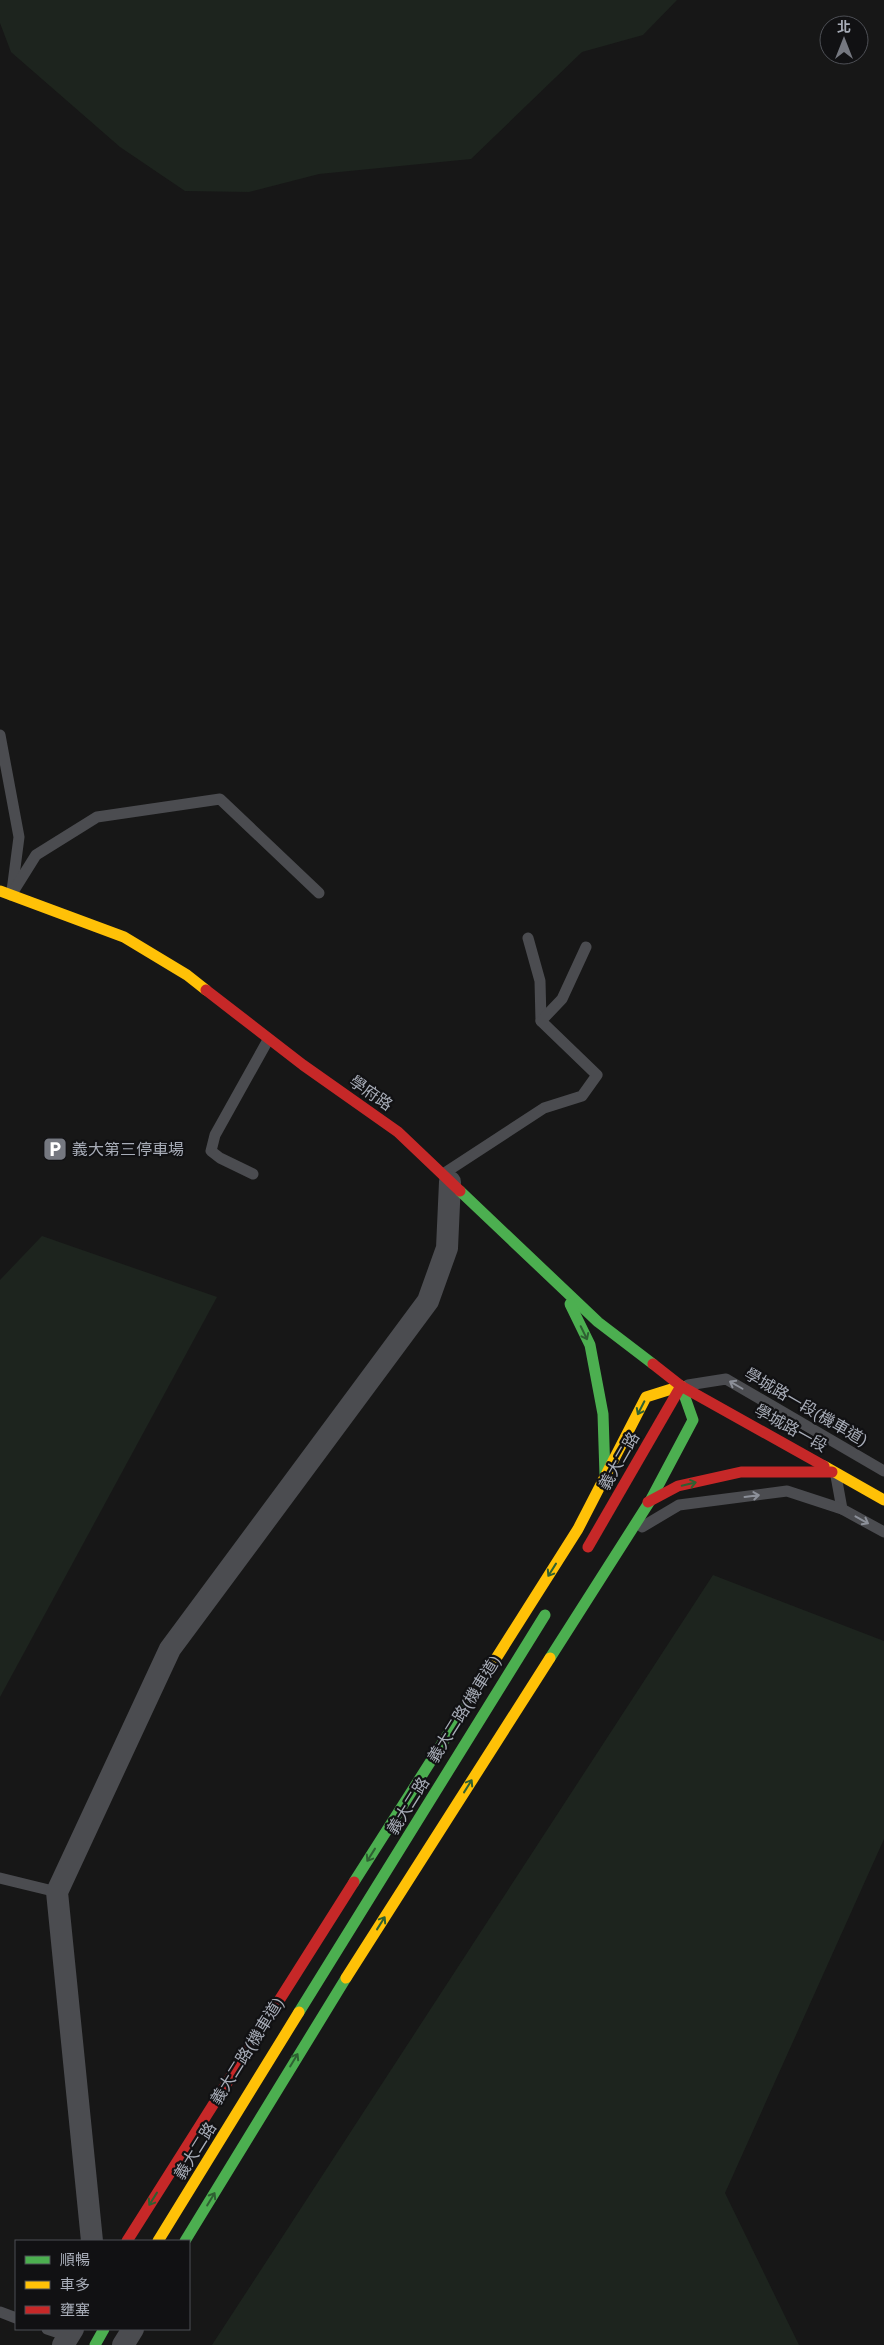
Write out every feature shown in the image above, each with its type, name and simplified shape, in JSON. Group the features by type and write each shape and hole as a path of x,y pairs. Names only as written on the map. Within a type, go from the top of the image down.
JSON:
{"street":[{"name":"學府路","path":"6,893 124,937 187,975 268,1040 398,1132 598,1322 681,1386"},
{"path":"92,2240 57,1892 74,1859 170,1649 428,1301 447,1248 447,1178"},
{"path":"563,1289 590,1346 603,1414 605,1477 599,1529"},
{"path":"186,2240 301,2049 650,1501 693,1420 681,1386"},
{"name":"學城路一段","path":"681,1386 884,1500"},
{"name":"義大二路(機車道)","path":"128,2240 578,1528 646,1397 681,1386"},
{"name":"義大二路","path":"583,1555 681,1386"},
{"path":"599,1529 678,1486 741,1472 835,1472"},
{"name":"義大二路","path":"159,2240 551,1606"},
{"path":"95,2345 103,2330"},
{"path":"123,2345 132,2330"}],"lane":[{"path":"0,735 20,837 6,893"},
{"path":"6,893 36,855 97,817 220,799 319,893"},
{"path":"447,1178 544,1108 582,1096 597,1075 542,1021 540,981 528,938"},
{"path":"542,1021 562,999 586,947"},
{"path":"253,1174 220,1158 212,1151 215,1135 268,1040"},
{"name":"學城路一段(機車道)","path":"681,1386 726,1379 884,1471"},
{"path":"835,1472 842,1509"},
{"path":"626,1538 680,1505 787,1491 842,1509 884,1532"},
{"path":"0,1878 57,1892"},
{"path":"0,2312 15,2318"},
{"path":"50,2330 68,2337"}],"shaded area":[{"path":"0,0 677,0 643,35 582,52 471,159 319,174 249,192 185,191 120,147 11,52 0,23"},
{"path":"42,1236 217,1297 0,1697 0,1280"},
{"path":"713,1575 884,1641 884,1839 725,2193 799,2345 212,2345"}],"traffic: fast":[{"path":"460,1191 598,1322 653,1364"},
{"path":"570,1304 590,1345 603,1414 605,1475"},
{"path":"550,1658 650,1501 693,1420 681,1386"},
{"path":"299,2012 545,1615"},
{"path":"354,1882 471,1698"},
{"path":"186,2240 346,1978"},
{"path":"95,2345 103,2330"}],"traffic: slow":[{"path":"0,891 124,937 187,975 206,990"},
{"path":"471,1698 578,1529 646,1397 681,1386"},
{"path":"824,1466 884,1500"},
{"path":"346,1978 550,1658"},
{"path":"159,2240 299,2012"}],"traffic: jam":[{"path":"206,990 303,1065 398,1132 460,1191"},
{"path":"653,1364 681,1386 824,1466"},
{"path":"588,1547 681,1386"},
{"path":"648,1502 678,1486 741,1472 832,1472"},
{"path":"128,2240 354,1882"}],"place":[{"name":"義大第三停車場","path":"55,1149"}]}
